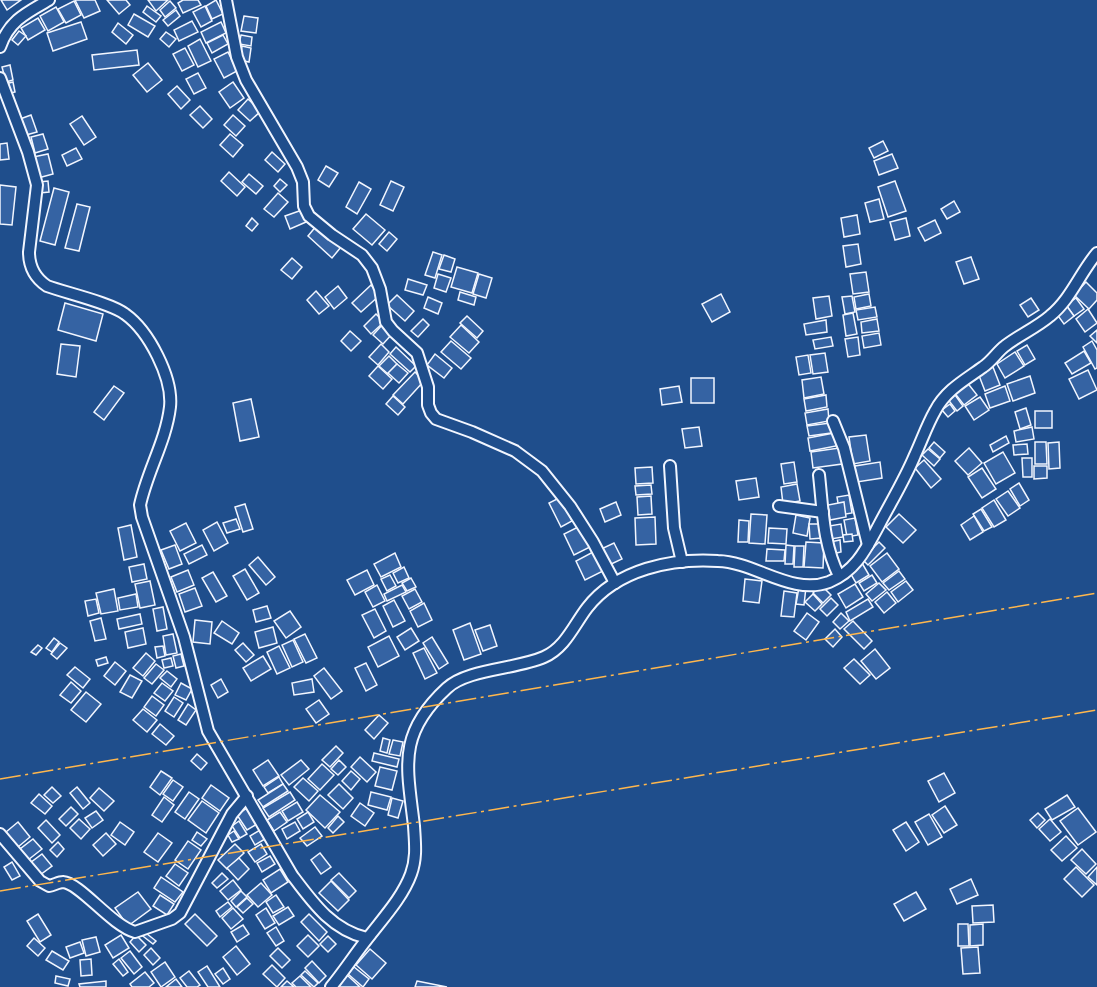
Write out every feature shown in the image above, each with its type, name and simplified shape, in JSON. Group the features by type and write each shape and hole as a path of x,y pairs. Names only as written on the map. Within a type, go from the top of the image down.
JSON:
{"street":[{"path":"0,47 9,27 20,16 48,0"},
{"path":"226,0 237,57 246,80 297,167 303,182 304,206 309,216 318,225 366,259 380,289 386,322 417,353 428,387 428,405 431,413 436,419 472,432 515,452 542,471 570,506 615,583"},
{"path":"0,78 22,136 37,185 29,252 29,262 33,273 47,286 125,314 144,336 164,369 170,389 170,408 140,505 183,638 208,731 292,875 319,910 337,926 354,935 368,938"},
{"path":"331,987 406,885 415,862 408,764 412,737 426,710 447,688 462,678 546,657 563,642 597,596 615,583 654,567 682,562 726,562 753,568 777,579 799,584 819,585 839,576 855,564 868,545 914,459 929,422 942,400 960,382 987,365 1001,348 1052,315 1070,294 1097,254"},
{"path":"833,421 844,448 868,545"},
{"path":"670,466 674,528 682,562"},
{"path":"819,476 830,557 839,576"},
{"path":"779,506 823,512"},
{"path":"0,834 40,881 50,885 67,883 117,923 135,932 172,919 180,913 232,814 247,796"}],"building":[{"path":"1,0 21,0 7,10"},
{"path":"75,0 95,0 100,11 84,18"},
{"path":"107,0 126,0 130,5 119,14"},
{"path":"148,0 168,0 156,11"},
{"path":"183,0 198,0 201,5 183,13 178,3"},
{"path":"216,0 223,14 212,19 206,6"},
{"path":"74,1 81,15 66,23 58,9"},
{"path":"170,1 176,8 165,17 160,10"},
{"path":"147,6 161,16 156,22 143,12"},
{"path":"205,6 212,21 201,27 193,12"},
{"path":"56,7 64,22 48,31 40,16"},
{"path":"176,10 180,16 168,26 163,20"},
{"path":"134,14 155,26 148,37 128,25"},
{"path":"244,16 258,18 256,33 241,31"},
{"path":"38,18 45,30 28,40 21,28"},
{"path":"192,21 198,32 179,41 174,30"},
{"path":"81,22 87,39 53,51 47,33"},
{"path":"221,22 226,33 206,43 201,32"},
{"path":"118,23 133,35 126,44 112,32"},
{"path":"19,31 26,36 18,45 12,40"},
{"path":"166,32 176,39 169,47 160,39"},
{"path":"223,35 228,44 212,53 207,43"},
{"path":"241,35 252,37 251,46 239,44"},
{"path":"200,39 211,61 198,67 188,46"},
{"path":"242,46 251,48 249,62 239,60"},
{"path":"185,48 194,65 182,71 173,54"},
{"path":"137,50 139,65 94,70 92,55"},
{"path":"228,52 237,71 224,78 214,59"},
{"path":"148,63 162,80 147,92 133,75"},
{"path":"10,65 13,80 6,82 2,67"},
{"path":"198,73 206,88 194,94 186,79"},
{"path":"13,82 15,92 7,94 5,84"},
{"path":"233,82 244,98 230,108 219,92"},
{"path":"177,86 190,100 181,109 168,94"},
{"path":"248,99 261,111 250,121 238,110"},
{"path":"200,106 212,119 203,128 190,115"},
{"path":"31,115 37,132 26,135 20,119"},
{"path":"233,115 245,126 236,136 224,125"},
{"path":"82,116 96,137 84,145 70,124"},
{"path":"43,134 48,149 35,153 31,137"},
{"path":"230,134 243,145 233,157 220,145"},
{"path":"883,141 888,151 874,158 869,148"},
{"path":"7,143 9,159 0,160 0,144"},
{"path":"76,148 82,159 67,166 62,155"},
{"path":"272,152 285,164 278,172 265,160"},
{"path":"48,154 53,174 38,178 33,157"},
{"path":"892,154 898,168 879,175 874,161"},
{"path":"326,166 338,173 329,187 318,180"},
{"path":"229,172 245,187 237,196 221,181"},
{"path":"249,174 263,186 256,194 242,182"},
{"path":"280,179 287,185 280,192 274,186"},
{"path":"48,181 49,192 40,193 39,182"},
{"path":"391,181 404,187 393,211 380,205"},
{"path":"895,181 906,211 888,217 878,187"},
{"path":"359,182 371,189 357,214 346,207"},
{"path":"0,185 16,187 12,225 0,224"},
{"path":"54,188 69,192 55,245 40,241"},
{"path":"278,193 288,202 274,217 264,209"},
{"path":"879,199 884,219 870,222 865,203"},
{"path":"954,201 960,212 947,219 941,209"},
{"path":"77,204 90,207 79,251 65,248"},
{"path":"302,210 306,222 290,229 285,216"},
{"path":"366,214 385,230 372,245 353,229"},
{"path":"857,215 860,234 844,237 841,218"},
{"path":"252,218 258,224 252,231 246,226"},
{"path":"906,218 910,236 895,240 890,222"},
{"path":"935,220 941,233 925,241 918,228"},
{"path":"317,225 341,247 332,258 308,236"},
{"path":"389,232 397,239 387,251 379,244"},
{"path":"858,244 861,264 846,267 843,246"},
{"path":"433,252 442,255 435,278 425,275"},
{"path":"444,255 455,259 451,272 439,269"},
{"path":"971,257 979,279 964,284 956,262"},
{"path":"292,258 302,267 292,279 281,270"},
{"path":"457,267 478,273 472,293 451,287"},
{"path":"866,272 869,292 853,294 850,274"},
{"path":"438,274 451,278 446,292 434,288"},
{"path":"479,274 492,278 486,298 473,294"},
{"path":"408,279 427,285 423,295 405,290"},
{"path":"1086,282 1097,293 1097,300 1089,309 1074,295"},
{"path":"371,285 380,295 361,312 352,303"},
{"path":"338,286 347,298 334,309 325,297"},
{"path":"316,291 329,306 319,314 307,300"},
{"path":"460,292 476,297 474,305 458,300"},
{"path":"721,294 730,312 712,322 702,304"},
{"path":"869,294 871,306 856,309 854,297"},
{"path":"397,295 414,311 405,321 387,305"},
{"path":"829,296 832,316 816,319 813,298"},
{"path":"852,296 855,312 845,314 842,297"},
{"path":"428,297 442,303 438,314 424,308"},
{"path":"1031,298 1039,310 1028,317 1020,305"},
{"path":"1076,298 1084,309 1074,316 1066,305"},
{"path":"65,303 103,314 96,341 58,330"},
{"path":"1066,305 1074,316 1064,324 1056,313"},
{"path":"875,307 877,317 858,320 856,310"},
{"path":"1088,309 1097,323 1085,332 1076,319"},
{"path":"853,313 857,334 846,336 843,315"},
{"path":"376,314 384,322 371,334 364,326"},
{"path":"467,316 483,331 477,338 460,323"},
{"path":"423,319 429,325 418,337 411,331"},
{"path":"877,319 879,331 862,333 861,322"},
{"path":"826,320 827,332 806,335 804,324"},
{"path":"383,324 393,333 383,344 373,335"},
{"path":"461,325 479,342 469,353 450,337"},
{"path":"1097,330 1097,343 1090,336"},
{"path":"350,331 361,341 351,351 341,341"},
{"path":"879,333 881,345 864,348 862,336"},
{"path":"831,337 833,346 815,349 813,340"},
{"path":"858,337 860,355 848,357 845,339"},
{"path":"451,341 471,358 461,369 441,352"},
{"path":"1092,341 1097,350 1097,368 1095,369 1083,347"},
{"path":"61,344 80,346 76,377 57,374"},
{"path":"381,344 389,352 378,365 369,357"},
{"path":"1027,345 1035,359 1025,365 1017,351"},
{"path":"396,347 416,366 410,372 390,354"},
{"path":"1084,351 1091,363 1072,374 1065,363"},
{"path":"1015,352 1024,366 1005,378 997,364"},
{"path":"825,353 828,372 813,374 810,355"},
{"path":"435,354 452,368 444,378 427,365"},
{"path":"808,355 811,373 799,375 796,357"},
{"path":"389,356 397,364 388,374 379,366"},
{"path":"397,364 408,373 399,383 388,373"},
{"path":"378,366 392,379 383,389 369,376"},
{"path":"993,367 1000,385 985,391 978,373"},
{"path":"1088,370 1097,390 1079,399 1069,379"},
{"path":"415,372 424,381 403,404 393,395"},
{"path":"1030,376 1035,393 1013,401 1007,384"},
{"path":"821,377 824,394 804,398 802,380"},
{"path":"691,378 714,378 714,403 691,403"},
{"path":"966,381 977,395 964,405 953,391"},
{"path":"114,386 124,393 104,420 94,412"},
{"path":"679,386 682,402 662,405 660,389"},
{"path":"1005,386 1010,401 990,408 985,394"},
{"path":"953,392 963,406 957,411 946,397"},
{"path":"826,395 827,407 806,411 804,399"},
{"path":"393,396 405,407 398,415 386,404"},
{"path":"980,397 989,410 974,420 965,406"},
{"path":"251,399 259,437 240,441 233,403"},
{"path":"950,404 955,411 948,417 942,410"},
{"path":"1026,408 1031,425 1020,429 1015,412"},
{"path":"828,409 829,421 807,425 805,413"},
{"path":"1035,411 1052,411 1052,428 1035,428"},
{"path":"830,423 831,433 809,436 807,426"},
{"path":"699,427 702,446 685,448 682,429"},
{"path":"1032,427 1034,439 1016,442 1014,431"},
{"path":"834,433 836,446 810,451 808,438"},
{"path":"866,435 870,461 853,464 849,437"},
{"path":"1006,436 1009,443 993,452 990,445"},
{"path":"934,442 945,452 940,458 929,448"},
{"path":"1035,442 1046,442 1047,464 1035,464"},
{"path":"1059,442 1060,468 1049,469 1048,443"},
{"path":"1027,444 1028,454 1014,455 1013,445"},
{"path":"839,448 842,464 813,468 811,452"},
{"path":"969,448 982,463 968,475 955,461"},
{"path":"928,449 940,459 934,466 922,455"},
{"path":"1003,452 1015,473 996,484 984,463"},
{"path":"1022,458 1032,458 1032,477 1023,477"},
{"path":"924,460 941,479 931,488 915,468"},
{"path":"794,462 797,482 784,484 781,464"},
{"path":"880,462 882,478 857,482 855,466"},
{"path":"1034,466 1047,466 1047,478 1034,479"},
{"path":"652,467 653,483 636,484 635,468"},
{"path":"982,468 996,489 982,498 968,477"},
{"path":"756,478 759,497 739,500 736,481"},
{"path":"1019,483 1029,500 1020,506 1010,489"},
{"path":"797,484 800,501 783,504 781,487"},
{"path":"651,485 652,494 636,495 635,486"},
{"path":"1008,491 1020,508 1008,516 996,499"},
{"path":"849,495 852,513 840,515 837,497"},
{"path":"651,496 652,514 638,515 637,497"},
{"path":"561,497 572,521 561,527 549,503"},
{"path":"994,500 1006,520 994,527 982,508"},
{"path":"616,502 621,515 605,522 600,509"},
{"path":"844,502 846,517 830,520 828,505"},
{"path":"245,504 253,529 243,532 235,507"},
{"path":"981,509 992,527 984,531 973,514"},
{"path":"751,514 767,515 765,544 749,543"},
{"path":"899,514 916,530 903,543 886,527"},
{"path":"796,515 810,518 807,536 793,533"},
{"path":"974,516 983,532 970,540 961,525"},
{"path":"655,517 656,544 636,545 635,518"},
{"path":"855,518 858,535 847,537 844,520"},
{"path":"236,519 240,529 227,533 223,523"},
{"path":"739,520 749,521 748,542 738,542"},
{"path":"217,522 228,543 214,551 203,530"},
{"path":"186,523 196,543 180,551 170,531"},
{"path":"809,524 822,524 823,538 810,539"},
{"path":"841,524 843,537 831,539 829,526"},
{"path":"131,525 137,557 124,560 118,528"},
{"path":"580,526 590,547 574,555 564,534"},
{"path":"769,528 787,529 786,544 768,543"},
{"path":"852,534 853,541 844,542 843,535"},
{"path":"840,540 841,552 832,554 830,542"},
{"path":"806,542 824,543 823,568 804,567"},
{"path":"879,542 885,548 868,565 862,559"},
{"path":"614,543 622,559 607,566 599,550"},
{"path":"175,545 182,564 169,569 161,550"},
{"path":"202,545 207,555 189,564 184,554"},
{"path":"786,545 794,546 793,564 785,564"},
{"path":"795,546 804,546 803,567 794,567"},
{"path":"767,549 785,550 784,561 766,561"},
{"path":"593,552 603,571 585,580 576,561"},
{"path":"395,553 401,567 381,577 374,564"},
{"path":"887,553 899,569 882,582 870,566"},
{"path":"258,557 275,577 266,585 249,565"},
{"path":"862,563 869,575 856,583 849,571"},
{"path":"144,564 147,579 132,582 129,567"},
{"path":"404,567 409,578 398,583 393,573"},
{"path":"245,569 259,593 247,600 233,576"},
{"path":"188,570 194,585 177,592 171,577"},
{"path":"367,570 374,585 355,595 347,580"},
{"path":"899,571 905,579 889,590 883,583"},
{"path":"213,572 227,596 216,602 202,578"},
{"path":"390,575 396,586 387,591 381,579"},
{"path":"872,575 877,583 864,591 859,583"},
{"path":"411,578 416,587 407,591 402,583"},
{"path":"745,579 762,581 759,603 743,601"},
{"path":"150,581 155,605 140,608 135,584"},
{"path":"906,581 913,590 898,602 891,592"},
{"path":"879,583 886,590 872,601 866,594"},
{"path":"855,584 863,597 846,608 838,594"},
{"path":"377,585 385,601 373,607 365,592"},
{"path":"402,585 406,592 387,601 384,594"},
{"path":"821,585 831,595 823,603 813,593"},
{"path":"799,587 806,587 804,605 796,604"},
{"path":"195,588 202,606 185,612 179,594"},
{"path":"114,589 118,611 101,614 96,593"},
{"path":"415,589 422,602 409,609 402,596"},
{"path":"784,591 797,593 794,617 781,616"},
{"path":"887,592 896,603 884,613 875,602"},
{"path":"136,594 138,607 120,610 118,598"},
{"path":"813,594 822,604 815,611 805,602"},
{"path":"831,598 838,605 827,616 820,609"},
{"path":"96,599 99,613 88,616 85,601"},
{"path":"868,599 873,607 850,621 846,612"},
{"path":"394,600 405,621 393,627 383,606"},
{"path":"424,603 432,620 418,627 410,611"},
{"path":"267,606 271,618 256,622 253,610"},
{"path":"163,607 167,629 157,631 153,609"},
{"path":"375,609 386,631 374,638 362,615"},
{"path":"290,611 301,627 286,638 274,621"},
{"path":"807,613 819,622 806,640 794,631"},
{"path":"841,613 849,621 840,629 833,622"},
{"path":"140,614 142,624 119,629 117,619"},
{"path":"101,618 106,639 95,641 90,621"},
{"path":"195,620 212,622 210,644 193,642"},
{"path":"222,621 239,633 232,644 214,633"},
{"path":"853,621 872,641 864,649 844,629"},
{"path":"470,623 481,654 464,660 453,630"},
{"path":"490,625 497,646 483,651 475,630"},
{"path":"273,627 277,643 259,648 255,632"},
{"path":"143,628 146,644 128,648 125,632"},
{"path":"411,628 419,641 405,650 397,637"},
{"path":"835,629 842,637 833,647 825,639"},
{"path":"173,634 177,653 166,655 163,636"},
{"path":"305,634 317,658 306,663 294,639"},
{"path":"389,636 399,656 378,667 368,647"},
{"path":"432,637 448,663 439,669 423,643"},
{"path":"54,638 59,642 52,652 46,648"},
{"path":"293,640 303,662 292,667 282,645"},
{"path":"60,643 67,648 57,659 51,654"},
{"path":"243,643 254,655 246,662 235,650"},
{"path":"38,645 42,648 36,655 31,652"},
{"path":"163,646 165,656 157,658 155,647"},
{"path":"279,646 290,668 277,674 267,652"},
{"path":"424,648 437,673 425,679 413,653"},
{"path":"875,649 890,668 876,679 861,661"},
{"path":"146,653 155,661 143,676 133,668"},
{"path":"181,654 184,666 176,668 173,656"},
{"path":"263,656 271,669 251,681 243,668"},
{"path":"106,657 108,663 98,666 96,660"},
{"path":"171,658 173,666 164,668 162,660"},
{"path":"854,659 870,675 860,684 844,668"},
{"path":"115,662 126,671 115,685 104,676"},
{"path":"366,663 377,685 366,691 355,668"},
{"path":"156,664 164,670 152,684 144,678"},
{"path":"75,667 90,679 83,688 67,675"},
{"path":"324,668 342,691 331,699 314,676"},
{"path":"167,671 177,679 171,687 160,678"},
{"path":"130,675 142,681 132,698 120,692"},
{"path":"221,679 228,692 218,698 211,685"},
{"path":"312,679 314,692 294,695 292,683"},
{"path":"71,682 81,691 71,703 60,695"},
{"path":"162,683 173,691 165,701 154,693"},
{"path":"181,683 192,689 186,700 175,695"},
{"path":"86,692 101,704 86,722 71,710"},
{"path":"152,696 164,705 156,716 144,707"},
{"path":"174,697 183,703 174,717 165,711"},
{"path":"319,700 329,714 316,723 306,709"},
{"path":"188,704 196,710 186,725 178,720"},
{"path":"143,709 157,720 147,732 133,720"},
{"path":"379,715 388,723 374,739 365,730"},
{"path":"160,724 174,736 166,745 152,734"},
{"path":"383,738 390,740 387,753 380,751"},
{"path":"393,740 403,742 400,756 389,754"},
{"path":"336,746 343,753 330,767 322,760"},
{"path":"374,753 399,759 397,767 372,761"},
{"path":"197,754 207,763 201,770 191,761"},
{"path":"360,757 376,772 367,782 351,767"},
{"path":"268,760 279,776 263,786 253,770"},
{"path":"301,760 309,769 289,785 281,775"},
{"path":"339,760 346,767 338,775 331,769"},
{"path":"322,764 334,775 320,790 308,779"},
{"path":"380,767 397,771 392,790 375,786"},
{"path":"161,771 172,778 160,795 150,787"},
{"path":"351,771 360,779 351,790 342,781"},
{"path":"944,773 955,793 939,802 928,781"},
{"path":"279,777 283,784 268,793 264,787"},
{"path":"303,778 318,791 309,801 294,787"},
{"path":"173,780 183,787 173,801 163,794"},
{"path":"283,784 288,791 263,807 258,800"},
{"path":"339,784 353,798 343,809 328,795"},
{"path":"211,785 229,798 220,811 202,798"},
{"path":"52,787 61,796 53,803 44,795"},
{"path":"77,787 90,803 83,809 70,793"},
{"path":"99,788 114,801 104,811 90,798"},
{"path":"189,792 199,799 185,819 175,812"},
{"path":"290,792 295,800 269,817 263,808"},
{"path":"371,792 391,797 387,810 368,805"},
{"path":"39,794 52,806 45,814 31,803"},
{"path":"320,795 340,812 325,828 306,810"},
{"path":"1067,795 1075,807 1052,820 1045,809"},
{"path":"164,797 174,805 162,822 152,815"},
{"path":"392,798 403,801 398,818 388,815"},
{"path":"202,801 219,813 206,833 188,820"},
{"path":"297,802 303,812 288,821 282,811"},
{"path":"360,803 374,813 365,826 351,816"},
{"path":"945,806 957,825 944,833 932,815"},
{"path":"71,807 78,814 66,826 59,819"},
{"path":"247,808 257,824 247,830 237,815"},
{"path":"1078,808 1096,832 1078,845 1060,821"},
{"path":"96,811 103,820 92,828 85,818"},
{"path":"280,812 287,822 274,831 267,820"},
{"path":"308,812 314,822 303,829 297,819"},
{"path":"1038,813 1045,820 1037,828 1030,820"},
{"path":"929,814 942,837 928,845 915,822"},
{"path":"338,816 344,822 333,833 328,828"},
{"path":"79,819 90,829 81,839 70,828"},
{"path":"1050,819 1061,832 1050,841 1039,829"},
{"path":"46,820 60,835 52,843 38,828"},
{"path":"239,821 247,834 240,838 232,826"},
{"path":"18,822 30,837 18,847 6,832"},
{"path":"120,822 134,832 125,845 111,835"},
{"path":"295,822 300,831 287,839 282,829"},
{"path":"906,822 919,842 906,851 893,830"},
{"path":"315,827 322,836 307,846 300,838"},
{"path":"260,830 265,839 255,845 250,836"},
{"path":"234,831 239,839 232,842 228,835"},
{"path":"197,832 207,839 201,846 192,840"},
{"path":"106,833 116,844 103,856 93,845"},
{"path":"158,833 172,843 158,862 144,852"},
{"path":"1066,836 1077,848 1062,861 1051,850"},
{"path":"33,839 42,849 28,860 20,849"},
{"path":"188,841 201,850 188,869 175,860"},
{"path":"58,842 64,849 57,857 50,850"},
{"path":"235,844 244,853 227,869 218,860"},
{"path":"261,844 267,854 255,862 248,852"},
{"path":"1082,849 1096,864 1086,874 1071,860"},
{"path":"320,853 331,867 321,874 311,860"},
{"path":"42,854 52,866 40,875 30,863"},
{"path":"270,856 275,864 262,872 257,863"},
{"path":"239,858 249,869 238,880 227,868"},
{"path":"12,862 20,876 12,880 4,867"},
{"path":"175,864 188,873 179,886 166,876"},
{"path":"1076,867 1094,885 1082,897 1064,879"},
{"path":"1097,867 1097,885 1088,877"},
{"path":"280,869 288,882 271,893 263,880"},
{"path":"222,873 228,879 217,888 212,883"},
{"path":"339,873 356,891 349,898 331,880"},
{"path":"161,877 183,892 175,902 154,888"},
{"path":"971,879 978,895 957,904 950,889"},
{"path":"233,880 241,890 228,900 220,891"},
{"path":"331,881 349,900 338,911 319,893"},
{"path":"261,883 272,895 258,907 247,895"},
{"path":"241,891 247,897 236,907 231,901"},
{"path":"138,892 151,909 128,926 115,908"},
{"path":"916,892 926,909 904,921 894,904"},
{"path":"160,895 174,904 167,915 153,906"},
{"path":"276,895 284,907 273,913 266,902"},
{"path":"247,898 253,904 243,913 237,907"},
{"path":"228,902 232,907 220,917 216,911"},
{"path":"993,905 994,922 973,923 972,906"},
{"path":"288,907 294,916 279,925 273,916"},
{"path":"233,908 243,919 231,929 222,918"},
{"path":"266,908 275,923 265,929 256,915"},
{"path":"38,914 51,935 40,942 27,921"},
{"path":"195,914 217,936 207,946 185,924"},
{"path":"309,914 327,932 319,941 301,922"},
{"path":"958,924 968,924 969,946 958,946"},
{"path":"983,924 983,945 970,946 970,925"},
{"path":"243,925 249,934 237,942 231,932"},
{"path":"276,927 284,941 276,946 267,933"},
{"path":"142,930 156,941 153,944 139,933"},
{"path":"121,935 129,948 113,958 105,945"},
{"path":"136,935 146,945 139,952 130,942"},
{"path":"308,935 319,946 308,957 297,946"},
{"path":"328,936 336,944 328,952 320,944"},
{"path":"96,937 100,952 86,956 82,940"},
{"path":"34,938 45,948 38,956 27,946"},
{"path":"80,942 84,953 70,958 66,947"},
{"path":"236,946 250,964 237,975 223,957"},
{"path":"978,947 980,973 963,974 961,948"},
{"path":"151,948 160,958 153,965 144,955"},
{"path":"278,948 290,960 282,968 270,956"},
{"path":"370,949 386,963 372,979 356,965"},
{"path":"52,951 69,961 63,970 46,960"},
{"path":"130,951 142,967 134,974 121,958"},
{"path":"91,959 92,975 81,976 80,960"},
{"path":"119,959 128,972 123,976 113,964"},
{"path":"312,961 326,976 319,983 305,968"},
{"path":"165,962 175,977 161,987 151,972"},
{"path":"272,965 285,978 277,987 263,974"},
{"path":"207,966 220,987 208,987 198,972"},
{"path":"354,967 369,979 363,987 348,974"},
{"path":"223,968 230,979 223,984 215,974"},
{"path":"189,971 200,985 197,987 187,987 180,978"},
{"path":"305,971 318,983 314,987 301,975"},
{"path":"145,972 154,983 149,987 132,987 130,984"},
{"path":"347,975 360,987 337,987"},
{"path":"56,976 70,979 68,986 55,983"},
{"path":"300,976 311,987 296,987 292,983"},
{"path":"176,979 182,987 166,987"},
{"path":"106,981 106,987 80,987 79,984"},
{"path":"287,981 294,987 281,987"},
{"path":"417,981 447,987 415,987"}],"power":[{"path":"0,779 1097,593"},
{"path":"0,891 1097,710"}]}
